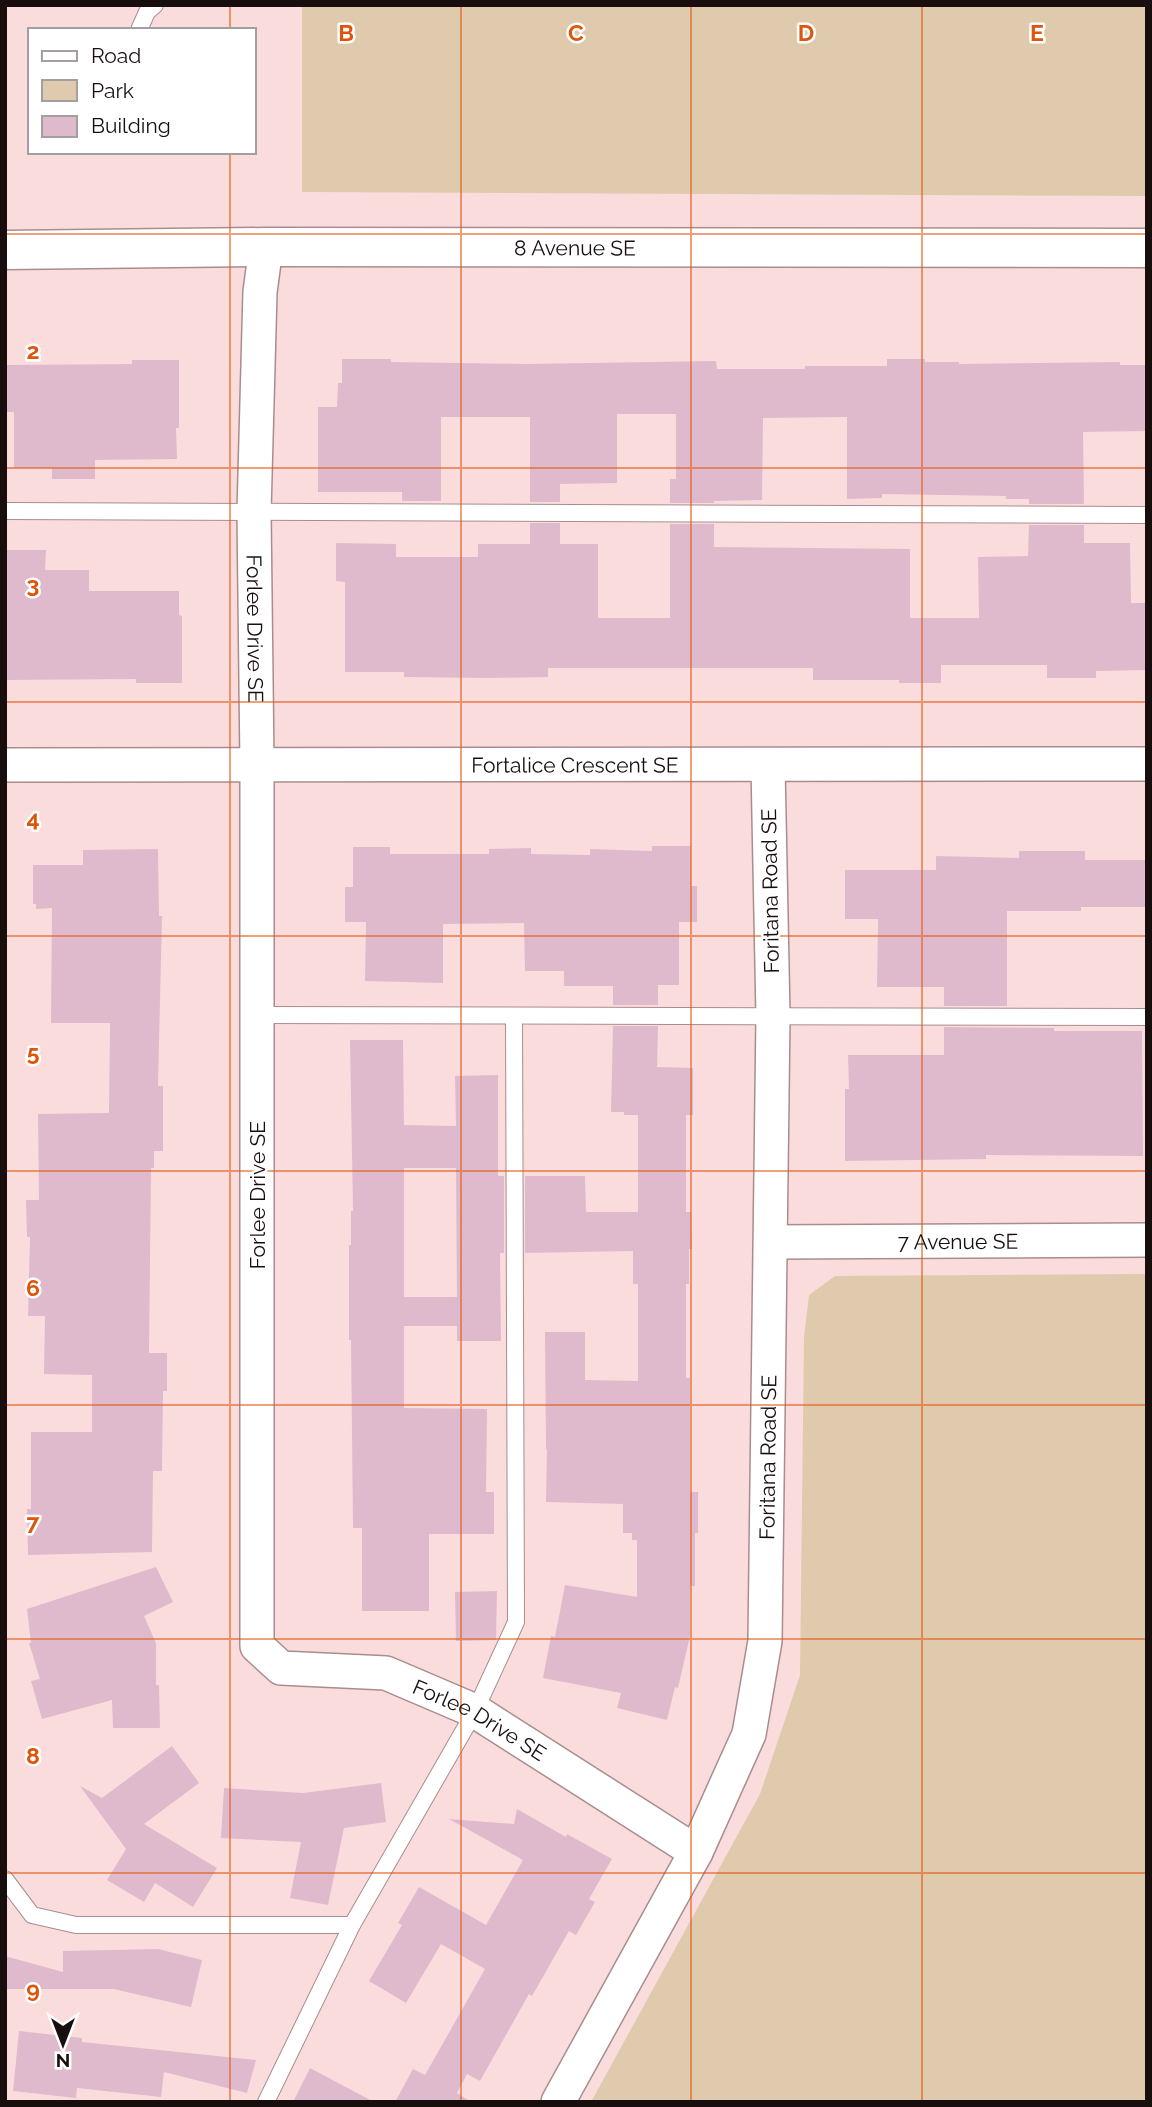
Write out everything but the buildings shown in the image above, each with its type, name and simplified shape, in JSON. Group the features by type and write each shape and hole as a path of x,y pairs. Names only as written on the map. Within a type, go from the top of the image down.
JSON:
{"street":[{"name":"8 Avenue SE","path":"5,250 266,247 1147,248"},
{"name":"Forlee Drive SE","path":"266,247 260,292 254,512 258,1015 257,1646 281,1668 386,1673 475,1711 696,1852"},
{"name":"Fortalice Crescent SE","path":"5,765 1147,764"},
{"name":"Foritana Road SE","path":"558,2102 696,1852 749,1734 765,1641 773,1017 768,766"},
{"name":"7 Avenue SE","path":"771,1242 1147,1240"}],"lane":[{"path":"140,28 147,12 155,5"},
{"path":"5,511 1147,515"},
{"path":"258,1015 1147,1017"},
{"path":"266,2102 352,1925 475,1711 516,1622 514,1016"},
{"path":"5,1879 32,1915 76,1925 352,1925"}],"green space":[{"path":"302,5 1147,5 1147,196 302,192"},
{"path":"1147,1274 1147,2102 591,2102 760,1794 800,1675 804,1337 809,1295 835,1276"}]}
